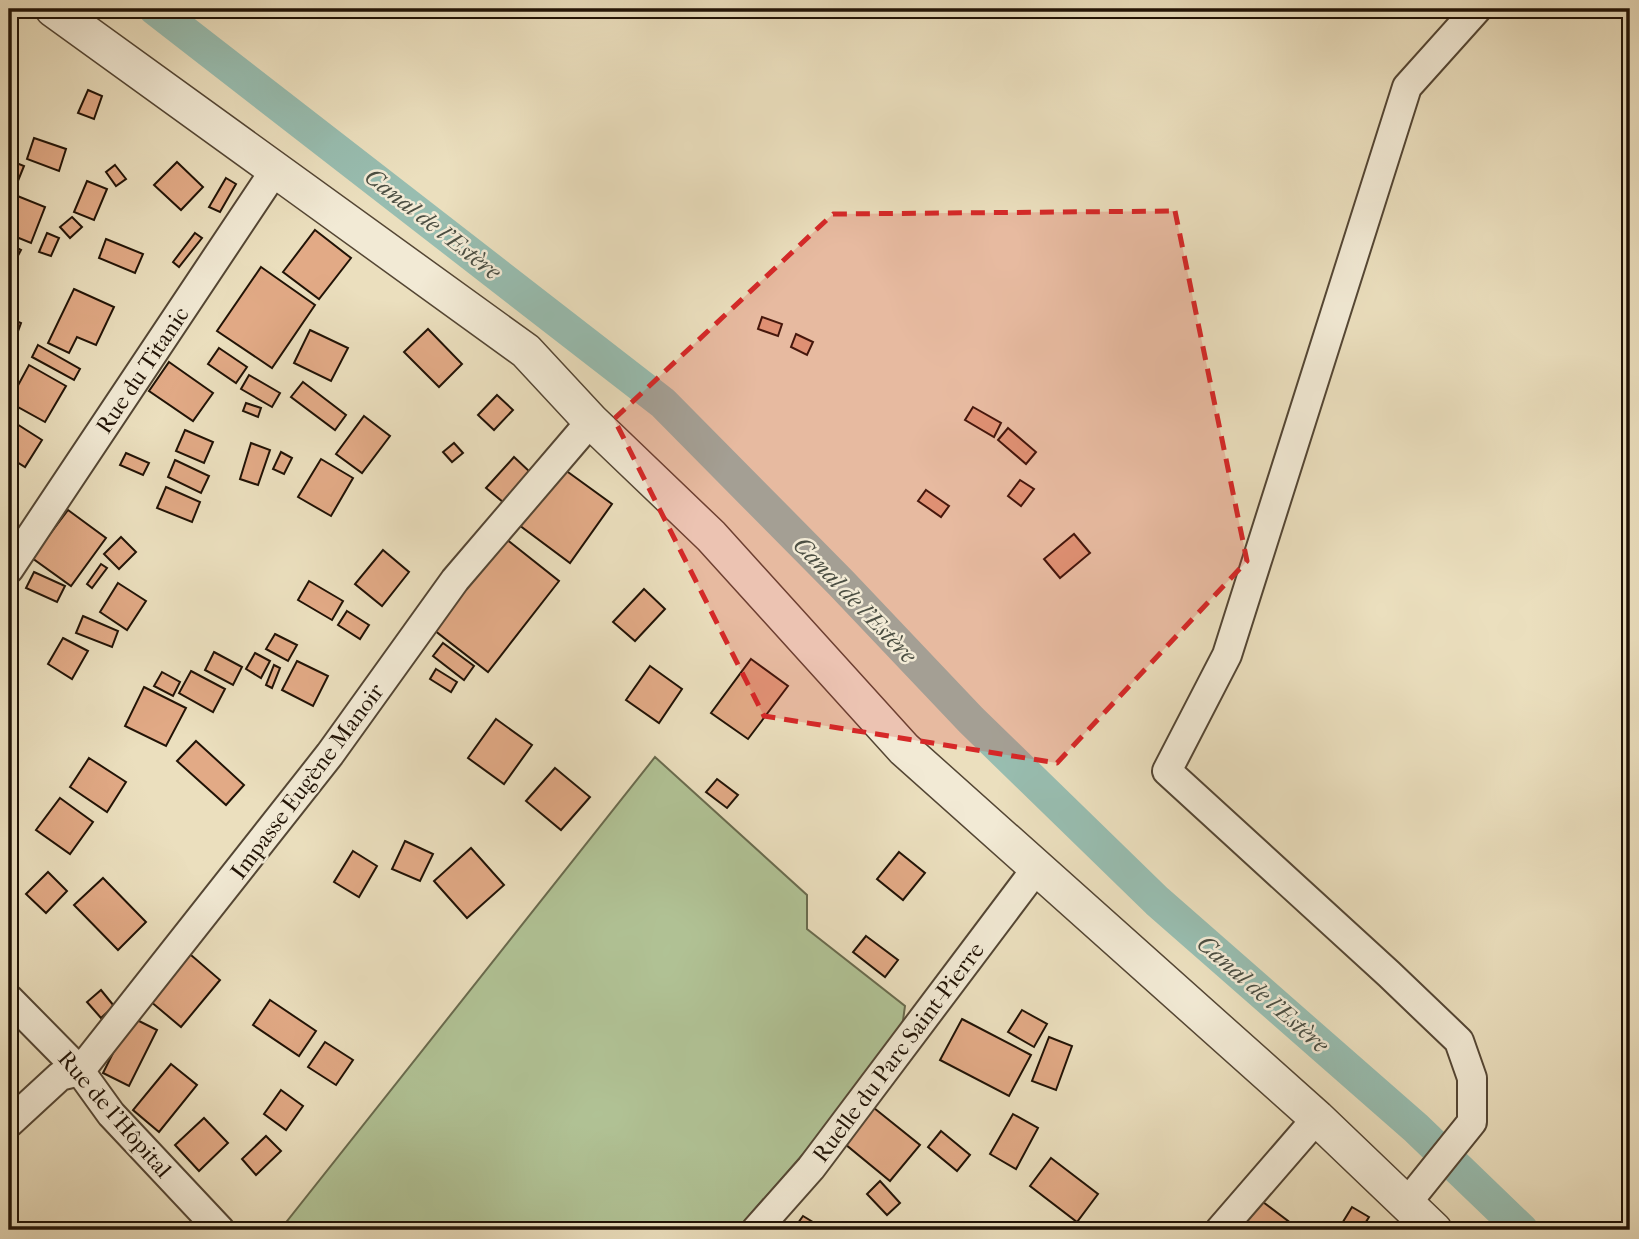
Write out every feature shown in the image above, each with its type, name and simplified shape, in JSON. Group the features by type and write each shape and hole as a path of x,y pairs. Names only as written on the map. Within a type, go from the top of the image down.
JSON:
{"street":[{"path":"54,9 526,351 591,421 711,536 904,749 1317,1118 1434,1230"},
{"path":"1406,1204 1472,1122 1472,1078 1459,1041 1167,771 1227,655 1407,87 1477,9"},
{"name":"Rue du Titanic","path":"9,569 275,170"},
{"name":"Impasse Eugène Manoir","path":"9,1123 60,1076 80,1071 330,754 455,580 591,421"},
{"name":"Ruelle du Parc Saint-Pierre","path":"755,1230 811,1168 1036,869"},
{"name":"Rue de l'Hôpital","path":"9,999 80,1071 111,1114 220,1230"},
{"path":"1220,1230 1317,1118"}],"highlighted area":[{"path":"1175,211 1247,561 1057,763 764,716 614,419 833,214"}],"green space":[{"path":"655,757 807,895 807,929 905,1006 900,1042 737,1230 280,1230"}],"building":[{"path":"88,90 102,96 94,119 78,113"},
{"path":"34,138 66,149 59,171 27,159"},
{"path":"9,160 24,166 11,198 9,197"},
{"path":"177,162 203,187 181,210 154,185"},
{"path":"115,165 126,179 116,186 106,172"},
{"path":"226,178 236,184 220,212 209,207"},
{"path":"87,181 107,189 94,220 74,212"},
{"path":"15,195 45,207 31,243 9,234 9,211"},
{"path":"72,217 82,227 70,238 60,227"},
{"path":"315,230 351,258 319,299 283,272"},
{"path":"47,233 59,238 51,256 39,252"},
{"path":"195,233 202,238 179,267 173,262"},
{"path":"106,239 143,254 135,273 99,258"},
{"path":"9,244 21,250 12,267 9,266"},
{"path":"261,267 315,305 272,368 217,331"},
{"path":"74,289 114,307 96,345 77,337 69,353 48,343"},
{"path":"762,317 782,324 778,336 758,329"},
{"path":"9,318 21,323 9,356"},
{"path":"428,329 462,364 439,387 404,352"},
{"path":"310,330 348,348 331,381 294,363"},
{"path":"796,334 813,342 807,355 791,347"},
{"path":"38,345 80,369 74,380 32,357"},
{"path":"219,348 247,367 236,383 208,364"},
{"path":"169,362 213,393 193,421 149,391"},
{"path":"29,365 66,386 45,422 9,402"},
{"path":"249,375 280,393 272,407 241,389"},
{"path":"303,382 346,415 335,430 291,397"},
{"path":"497,395 513,410 494,430 478,415"},
{"path":"246,403 261,408 258,417 243,411"},
{"path":"973,407 1001,423 994,437 965,420"},
{"path":"364,416 390,436 362,473 336,454"},
{"path":"9,419 42,440 25,467 9,457"},
{"path":"1008,428 1036,452 1026,464 998,440"},
{"path":"185,430 213,442 204,463 176,451"},
{"path":"251,443 270,450 258,485 240,479"},
{"path":"454,443 463,453 452,462 443,452"},
{"path":"281,452 292,458 284,474 273,469"},
{"path":"126,453 149,463 143,475 120,465"},
{"path":"514,457 530,472 503,502 486,488"},
{"path":"321,459 353,478 331,516 298,497"},
{"path":"175,460 209,476 201,493 168,477"},
{"path":"561,467 612,504 570,563 519,525"},
{"path":"1020,480 1034,489 1021,506 1008,496"},
{"path":"166,487 200,502 192,522 157,508"},
{"path":"926,490 949,506 941,517 918,501"},
{"path":"68,510 106,538 71,586 32,558"},
{"path":"1074,534 1090,553 1060,578 1044,559"},
{"path":"121,537 136,552 119,569 104,554"},
{"path":"506,539 559,581 488,672 434,630"},
{"path":"383,550 409,572 382,606 355,584"},
{"path":"101,564 107,568 92,588 87,584"},
{"path":"34,572 65,586 57,602 26,588"},
{"path":"309,581 343,601 332,620 298,600"},
{"path":"118,583 146,601 127,630 100,612"},
{"path":"644,589 665,609 635,641 613,622"},
{"path":"347,611 369,625 360,639 338,625"},
{"path":"83,616 118,631 112,647 76,633"},
{"path":"275,634 297,645 288,661 266,649"},
{"path":"63,638 88,651 72,679 48,664"},
{"path":"443,643 474,666 464,680 433,656"},
{"path":"214,652 242,667 233,685 205,670"},
{"path":"255,653 270,661 261,678 246,669"},
{"path":"751,659 788,686 748,739 711,713"},
{"path":"297,661 328,676 313,706 282,690"},
{"path":"274,665 280,668 272,688 266,685"},
{"path":"650,666 682,689 659,723 626,700"},
{"path":"436,669 457,682 451,692 430,679"},
{"path":"191,671 225,689 213,712 179,693"},
{"path":"162,672 180,682 173,696 154,686"},
{"path":"144,687 186,708 166,746 125,726"},
{"path":"496,719 532,745 504,784 468,758"},
{"path":"196,741 244,785 226,805 177,761"},
{"path":"89,758 126,782 107,812 70,787"},
{"path":"555,768 590,797 561,830 526,801"},
{"path":"717,779 738,795 727,808 706,792"},
{"path":"60,798 93,822 70,854 36,830"},
{"path":"405,841 433,854 420,881 392,869"},
{"path":"471,848 504,885 467,918 434,881"},
{"path":"353,851 377,866 359,897 334,882"},
{"path":"899,852 925,873 903,900 877,879"},
{"path":"48,872 67,891 46,913 26,894"},
{"path":"103,878 146,922 118,950 74,905"},
{"path":"866,936 898,960 885,977 853,952"},
{"path":"184,949 220,980 181,1027 144,996"},
{"path":"101,990 114,1006 101,1018 87,1002"},
{"path":"270,1000 316,1031 299,1056 253,1025"},
{"path":"1022,1010 1047,1024 1034,1047 1008,1032"},
{"path":"131,1017 157,1030 129,1086 103,1073"},
{"path":"962,1019 1031,1055 1009,1096 940,1060"},
{"path":"1049,1037 1072,1046 1056,1090 1032,1081"},
{"path":"325,1042 353,1060 336,1085 308,1067"},
{"path":"171,1064 197,1085 159,1132 133,1110"},
{"path":"281,1090 303,1106 286,1130 264,1114"},
{"path":"874,1108 920,1145 890,1181 845,1144"},
{"path":"1013,1114 1038,1128 1016,1169 990,1154"},
{"path":"204,1118 228,1143 199,1171 175,1145"},
{"path":"941,1131 970,1155 957,1171 928,1147"},
{"path":"266,1136 281,1151 256,1175 242,1159"},
{"path":"1051,1158 1098,1194 1077,1222 1030,1186"},
{"path":"880,1181 900,1203 887,1215 867,1194"},
{"path":"1259,1199 1292,1224 1287,1230 1236,1230"},
{"path":"1352,1207 1369,1217 1361,1230 1338,1230"},
{"path":"803,1216 826,1230 793,1230"}],"waterway":[{"name":"Canal de l'Estère","path":"155,9 663,403 841,583 971,720 1157,901 1416,1128 1522,1230"}]}
